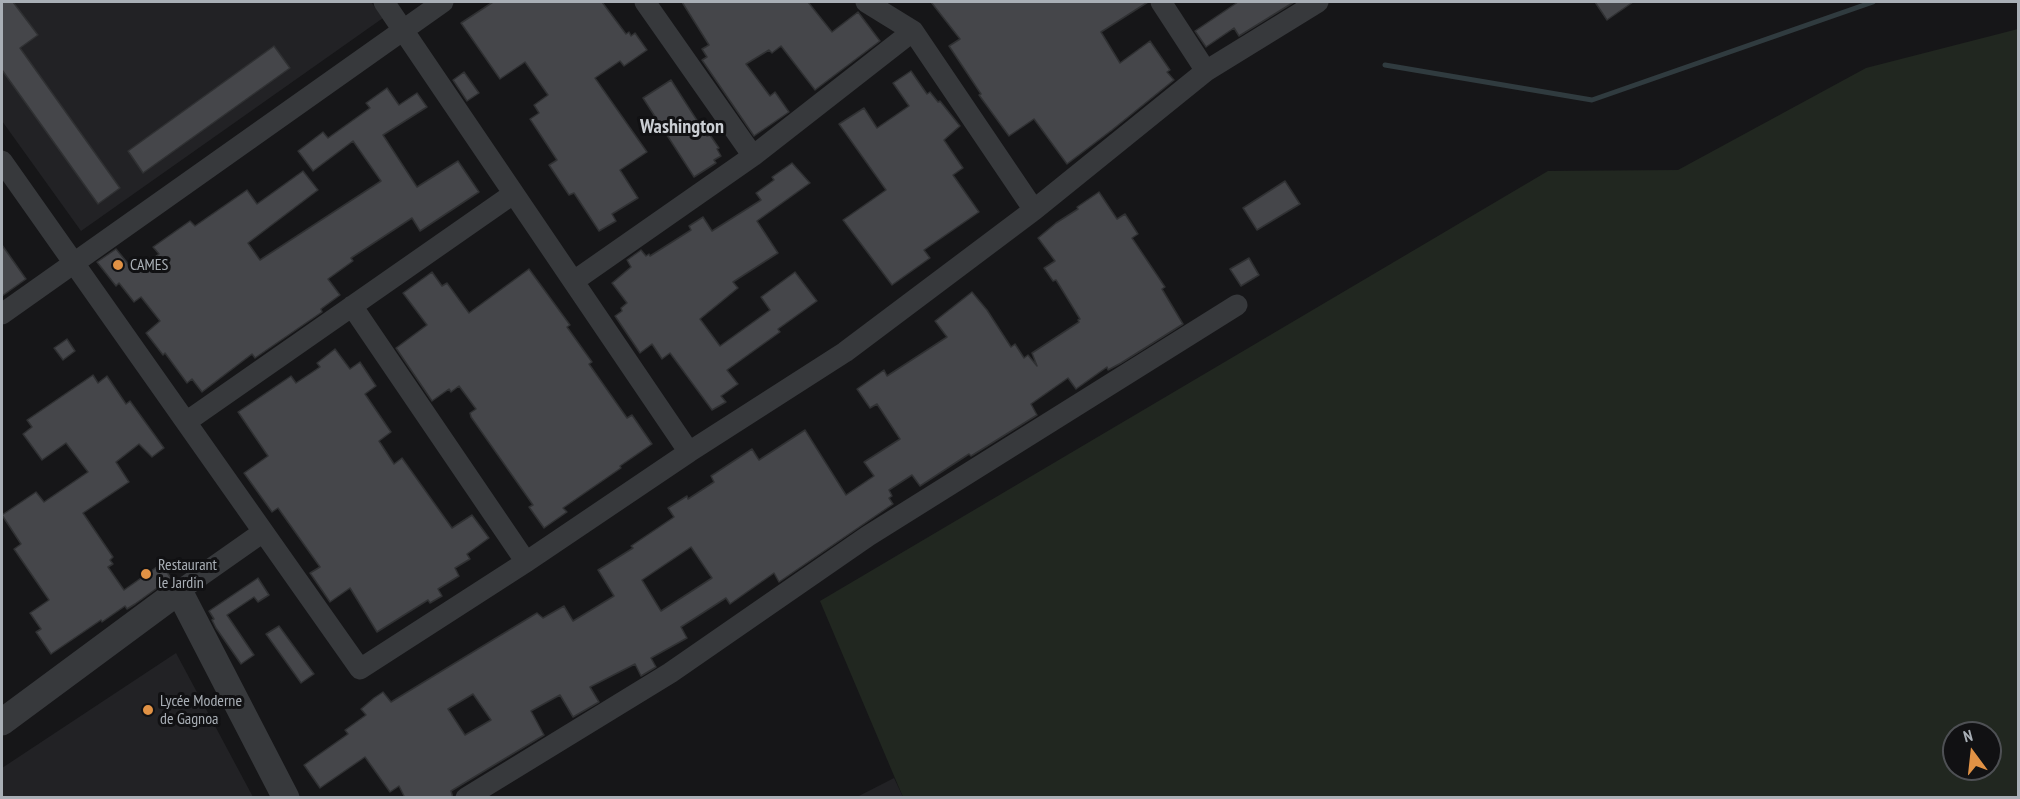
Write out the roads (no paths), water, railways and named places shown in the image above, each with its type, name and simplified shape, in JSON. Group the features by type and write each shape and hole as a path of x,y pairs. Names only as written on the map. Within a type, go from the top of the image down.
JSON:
{"street":[{"path":"384,2 404,28 513,194 689,452"},
{"path":"2,314 443,2"},
{"path":"645,2 753,156"},
{"path":"866,2 913,31 1034,210"},
{"path":"1161,2 1206,71"},
{"path":"2,161 360,669 845,352 1034,210 1206,71 1318,2"},
{"path":"574,281 753,156 913,31"},
{"path":"186,422 513,194"},
{"path":"466,798 670,673 868,536 1237,305"},
{"path":"352,306 526,562"},
{"path":"2,722 262,532"},
{"path":"180,591 286,798"}],"waterway":[{"path":"1385,65 1592,100 1873,2"}],"place":[{"name":"CAMES","path":"118,265"},
{"name":"Restaurant le Jardin","path":"146,574"},
{"name":"Lycée Moderne de Gagnoa","path":"148,710"}],"district":[{"name":"Washington","path":"682,127"}]}
